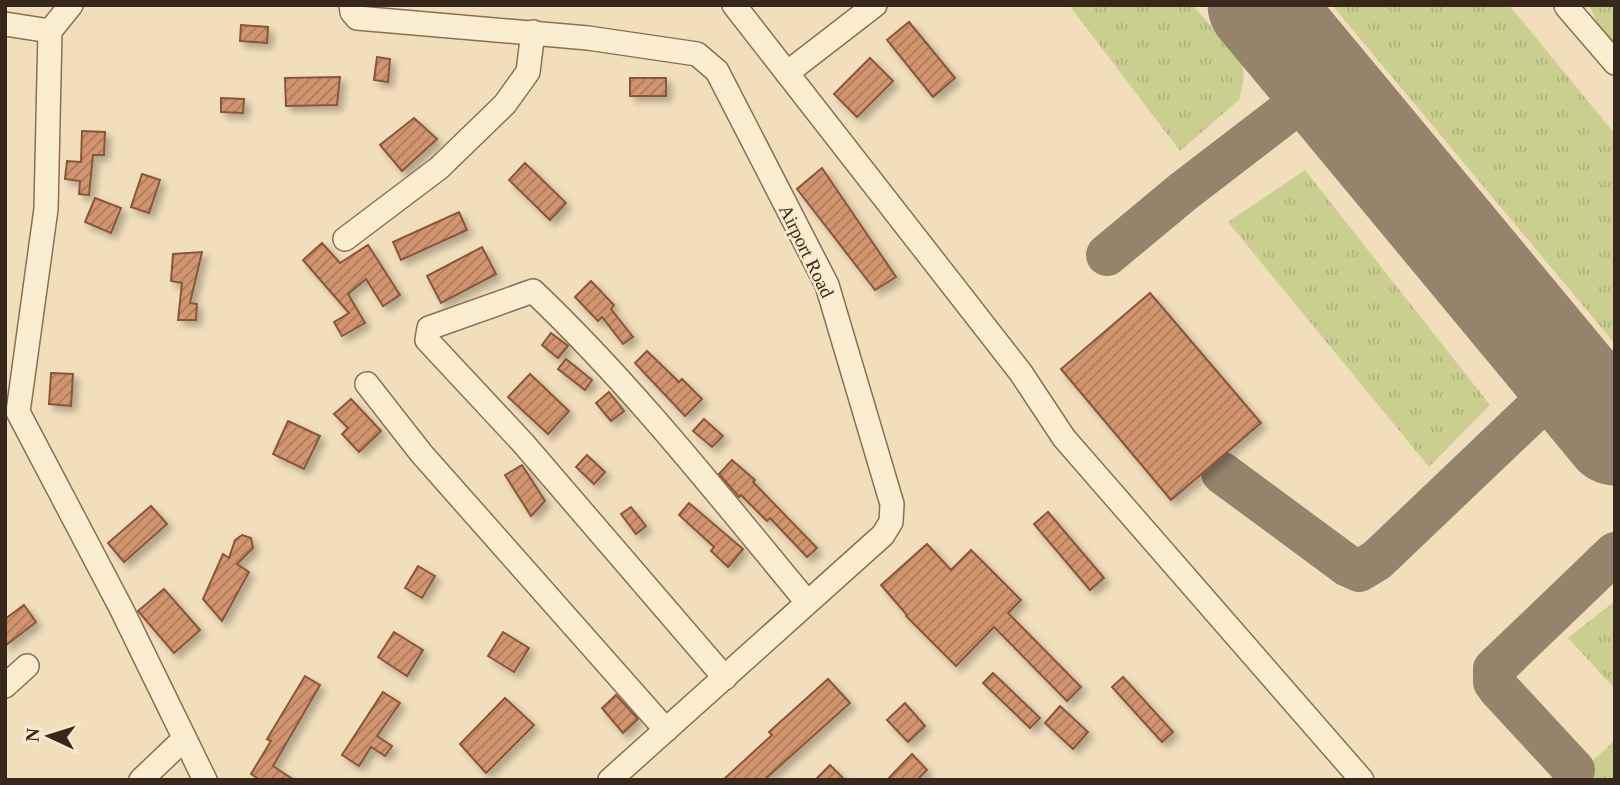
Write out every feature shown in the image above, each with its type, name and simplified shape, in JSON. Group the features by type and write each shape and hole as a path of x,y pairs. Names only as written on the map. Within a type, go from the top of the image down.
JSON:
{"street":[{"path":"71,5 50,31 46,209 18,412 121,608 205,780"},
{"name":"Airport Road","path":"351,5 357,18 533,32 697,54 717,71 827,285 892,504 891,522 883,535 610,780"},
{"path":"734,5 1021,373 1064,438 1362,780"},
{"path":"787,73 875,5"},
{"path":"1566,6 1615,62"},
{"path":"5,24 50,31"},
{"path":"345,239 439,168 505,104 528,72 533,32"},
{"path":"725,678 523,443 427,340 429,328 533,291 584,340 807,602"},
{"path":"367,384 421,453 666,730"},
{"path":"5,686 27,666"},
{"path":"141,780 184,739"}],"green space":[{"path":"1069,5 1193,5 1243,65 1244,78 1239,100 1180,151"},
{"path":"1332,5 1509,5 1615,134 1615,344"},
{"path":"1589,5 1615,5 1615,62"},
{"path":"1305,170 1490,405 1429,467 1228,222"},
{"path":"1615,601 1615,689 1568,638"},
{"path":"1615,740 1615,780 1572,780"}],"building":[{"path":"909,22 955,78 933,97 887,40"},
{"path":"241,25 268,27 267,43 240,41"},
{"path":"377,57 390,59 388,82 374,80"},
{"path":"870,58 893,81 857,117 834,94"},
{"path":"340,77 337,105 286,106 285,78"},
{"path":"630,78 666,78 666,96 630,96"},
{"path":"221,98 244,99 243,113 221,112"},
{"path":"414,118 437,139 402,171 380,145"},
{"path":"82,131 105,132 104,155 93,155 89,195 79,194 80,181 65,179 67,161 81,162"},
{"path":"525,163 566,203 550,220 509,180"},
{"path":"822,168 896,277 875,290 797,189"},
{"path":"142,174 160,180 149,213 131,207"},
{"path":"95,198 121,208 111,233 85,222"},
{"path":"459,212 467,230 401,260 393,242"},
{"path":"322,243 340,263 368,245 400,295 383,306 366,279 348,294 365,323 342,336 334,322 349,313 303,260"},
{"path":"482,247 496,274 441,303 427,276"},
{"path":"202,252 190,303 197,304 196,320 178,320 182,283 171,281 173,254"},
{"path":"591,281 614,305 611,309 633,337 623,344 602,317 598,321 575,297"},
{"path":"1150,293 1261,423 1171,500 1061,369"},
{"path":"551,333 568,346 558,358 542,345"},
{"path":"647,351 679,382 682,379 702,399 685,416 635,363"},
{"path":"566,359 592,380 585,390 558,369"},
{"path":"51,373 73,374 71,406 49,404"},
{"path":"530,374 569,411 548,434 508,397"},
{"path":"609,392 624,411 611,421 596,403"},
{"path":"351,399 381,431 359,452 342,434 348,428 334,414"},
{"path":"704,419 723,436 712,447 693,431"},
{"path":"288,421 320,436 304,469 273,454"},
{"path":"587,455 605,472 594,484 576,467"},
{"path":"732,460 755,480 753,482 817,548 807,557 770,518 767,521 741,495 739,497 719,474"},
{"path":"522,465 545,501 531,516 505,475"},
{"path":"689,503 743,549 728,567 711,551 714,547 679,515"},
{"path":"151,506 167,524 124,562 108,543"},
{"path":"631,507 646,526 636,534 621,514"},
{"path":"1048,512 1104,578 1090,590 1034,524"},
{"path":"242,535 251,538 253,548 237,564 249,572 222,621 203,599 223,554 229,558 235,540"},
{"path":"927,544 951,570 971,550 1021,600 1008,613 1081,687 1067,701 994,627 956,666 906,616 881,585"},
{"path":"418,566 435,576 422,598 405,588"},
{"path":"164,589 200,630 174,653 138,611"},
{"path":"24,605 36,622 5,646 5,619"},
{"path":"394,632 423,650 407,676 378,657"},
{"path":"503,632 529,648 514,672 488,656"},
{"path":"993,673 1040,718 1030,728 983,683"},
{"path":"305,676 320,685 273,766 294,780 260,780 251,774 271,741 267,739"},
{"path":"1123,677 1173,732 1162,742 1112,687"},
{"path":"828,679 850,703 764,780 723,780 772,735 769,732"},
{"path":"383,692 400,703 377,736 392,746 385,756 371,747 359,766 342,755"},
{"path":"616,695 638,719 623,733 602,708"},
{"path":"505,698 534,725 486,773 460,744"},
{"path":"905,703 925,726 908,742 887,720"},
{"path":"1060,706 1088,732 1073,749 1045,723"},
{"path":"912,754 927,770 917,780 887,780"},
{"path":"830,765 845,780 815,780"}],"taxiway":[{"path":"1107,255 1184,191 1309,95 1316,92 1334,95"},
{"path":"1222,473 1348,566 1359,571 1377,560 1568,378"},
{"path":"1574,770 1499,689 1494,682 1494,669 1615,553"}],"runway":[{"path":"1259,5 1615,434"}]}
